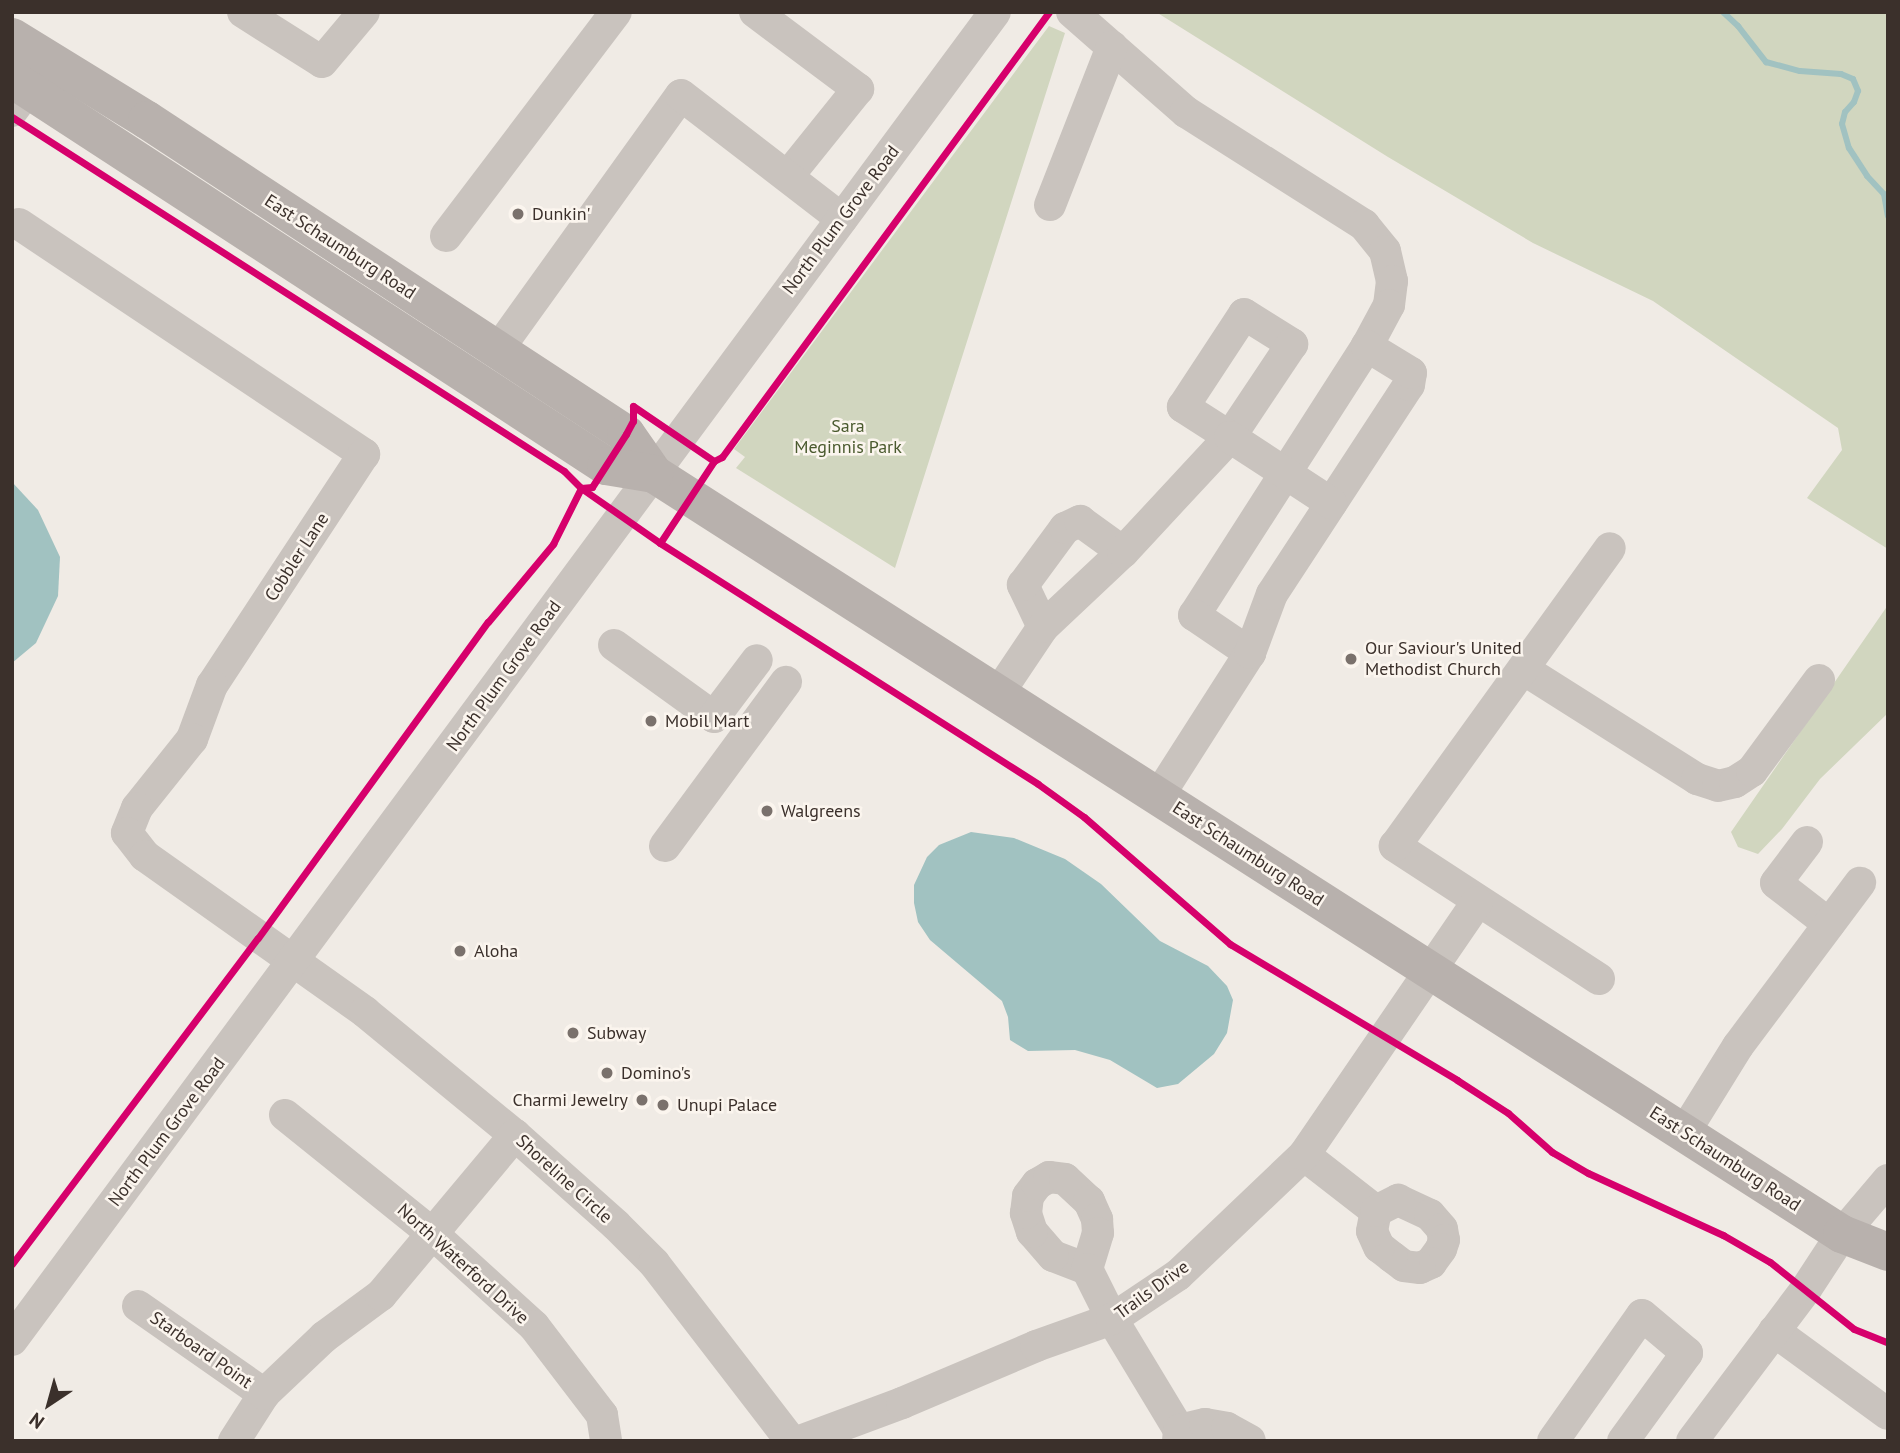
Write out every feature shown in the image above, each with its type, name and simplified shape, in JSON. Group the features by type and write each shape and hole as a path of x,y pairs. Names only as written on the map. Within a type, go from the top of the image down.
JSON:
{"main road":[{"name":"East Schaumburg Road","path":"12,37 26,85 606,466 654,474"},
{"name":"East Schaumburg Road","path":"26,85 147,120 626,434 654,474 1842,1234 1888,1252"},
{"name":"East Schaumburg Road","path":"1842,1234 1888,1281"}],"street":[{"path":"243,12 322,62 364,12"},
{"path":"446,236 616,12"},
{"path":"755,12 858,89 788,176"},
{"name":"North Plum Grove Road","path":"12,1340 995,12"},
{"path":"1072,12 1186,112 1364,225 1385,251 1392,281 1389,305 1367,346 1194,615 1250,653"},
{"path":"1050,205 1112,47"},
{"path":"497,351 681,95 842,219"},
{"name":"Cobbler Lane","path":"19,224 364,454 212,685 192,739 137,808 127,834 145,856 294,961"},
{"path":"1158,797 1250,653 1272,594 1409,385 1411,373 1367,346"},
{"path":"998,694 1043,627 1124,552 1230,437 1331,503"},
{"path":"1043,627 1023,585 1065,528 1080,521 1124,552"},
{"path":"1599,979 1476,902 1395,846 1610,548"},
{"path":"614,645 714,717 757,660"},
{"path":"1523,669 1697,779 1718,786 1735,782 1752,771 1819,680"},
{"path":"665,846 786,682"},
{"path":"1807,842 1776,883 1829,925"},
{"path":"1684,1133 1738,1046 1860,883"},
{"name":"Trails Drive","path":"800,1441 927,1393 1036,1346 1112,1319 1178,1275 1304,1156 1325,1120 1431,972 1476,902"},
{"name":"Shoreline Circle","path":"294,961 365,1012 515,1135 654,1263 791,1441"},
{"name":"North Waterford Drive","path":"285,1115 434,1235 534,1326 602,1415 606,1441"},
{"path":"234,1441 264,1394 324,1337 381,1296 515,1135"},
{"path":"1304,1156 1376,1211"},
{"path":"1692,1441 1842,1234 1888,1180"},
{"path":"1087,1269 1112,1319 1179,1435 1205,1424 1227,1428 1251,1441"},
{"name":"Starboard Point","path":"138,1306 264,1394"},
{"path":"1553,1441 1642,1315 1686,1353 1623,1441"},
{"path":"1774,1331 1888,1413"}],"green space":[{"path":"1156,12 1888,12 1888,549 1807,498 1842,450 1838,428 1653,301 1533,243 1388,157"},
{"name":"Sara Meginnis Park","path":"1049,26 1065,33 895,568 736,468 745,457 734,449"},
{"path":"1888,605 1888,713 1820,779 1782,829 1758,854 1738,847 1731,832"}],"water":[{"path":"12,482 38,510 60,557 58,596 36,643 12,663"},
{"path":"971,832 1014,838 1065,859 1101,884 1160,941 1208,966 1227,986 1233,1000 1227,1033 1214,1054 1178,1084 1157,1088 1110,1060 1075,1050 1028,1051 1010,1040 1008,1017 1002,1001 930,940 918,922 914,903 914,885 927,857 939,845"}],"waterway":[{"path":"1723,12 1738,26 1766,62 1800,71 1841,74 1853,79 1858,91 1854,102 1845,112 1842,124 1849,148 1867,176 1884,194 1888,216"}],"cycle path":[{"path":"633,406 714,461 722,457 1049,12"},
{"path":"12,117 564,471 581,488 660,543 1038,784 1084,817 1230,944 1457,1080 1508,1113 1552,1152 1588,1173 1723,1235 1770,1262 1854,1329 1888,1343"},
{"path":"581,488 592,487 626,434 633,421 633,406"},
{"path":"660,543 714,461"},
{"path":"12,1264 258,938 488,622 553,544 581,488"}],"place":[{"name":"Dunkin'","path":"518,214"},
{"name":"Our Saviour's United Methodist Church","path":"1351,659"},
{"name":"Mobil Mart","path":"651,721"},
{"name":"Walgreens","path":"767,811"},
{"name":"Aloha","path":"460,951"},
{"name":"Subway","path":"573,1033"},
{"name":"Domino's","path":"607,1073"},
{"name":"Charmi Jewelry","path":"642,1100"},
{"name":"Unupi Palace","path":"663,1105"}]}
